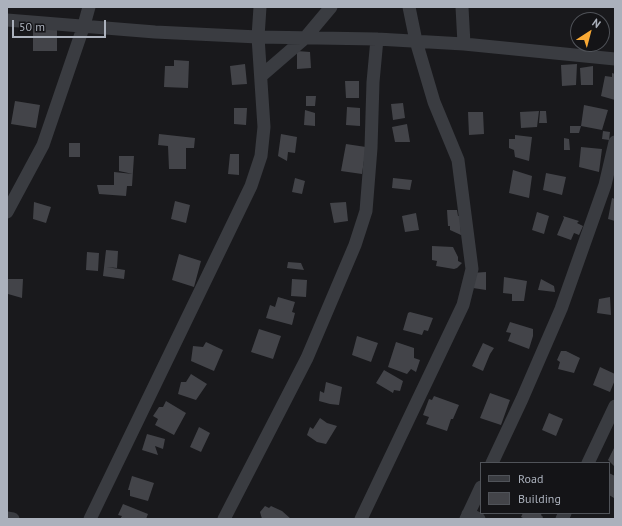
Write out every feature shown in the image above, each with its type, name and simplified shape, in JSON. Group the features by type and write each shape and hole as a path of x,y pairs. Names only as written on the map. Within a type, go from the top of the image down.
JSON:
{"street":[{"path":"7,212 43,145 89,7"},
{"path":"90,519 251,186 261,156 264,127 258,37 260,7"},
{"path":"260,76 305,38 331,7"},
{"path":"362,519 463,305 472,269 458,160 434,102 416,42 409,7"},
{"path":"462,7 464,44"},
{"path":"7,20 84,25 155,32 258,37 376,39 464,44 615,59"},
{"path":"224,519 307,358 355,245 366,211 371,148 376,39"},
{"path":"492,462 561,309 605,184 615,142"},
{"path":"588,462 615,406"},
{"path":"471,517 480,490"},
{"path":"7,518 13,519"}],"building":[{"path":"33,27 57,27 57,51 33,51"},
{"path":"297,51 310,52 311,68 297,69"},
{"path":"174,60 189,61 188,88 164,87 165,66 174,66"},
{"path":"245,64 247,84 232,85 230,66"},
{"path":"577,64 576,85 562,86 561,65"},
{"path":"593,66 593,85 581,85 580,68"},
{"path":"612,73 615,74 615,100 601,96 605,76 612,77"},
{"path":"345,81 359,81 359,98 346,98"},
{"path":"306,96 316,96 315,106 306,106"},
{"path":"15,101 40,105 36,128 11,124"},
{"path":"403,103 405,118 393,120 391,104"},
{"path":"584,105 608,110 602,130 581,126"},
{"path":"347,107 360,108 360,126 346,125"},
{"path":"234,108 247,108 246,125 234,124"},
{"path":"305,110 315,113 315,126 304,125"},
{"path":"539,111 537,127 521,128 520,112"},
{"path":"540,111 546,111 547,123 539,123"},
{"path":"468,112 483,112 484,134 469,135"},
{"path":"407,124 410,142 395,142 392,127"},
{"path":"570,126 581,126 579,133 570,133"},
{"path":"603,131 610,132 609,140 602,139"},
{"path":"159,134 195,138 194,148 186,148 186,169 169,169 168,146 158,145"},
{"path":"281,134 297,137 295,153 288,152 287,161 278,156"},
{"path":"515,135 532,137 529,161 515,157 514,150 509,148 509,139 515,139"},
{"path":"564,138 569,139 570,150 564,150"},
{"path":"69,143 80,143 80,157 69,157"},
{"path":"346,144 366,147 362,174 341,171"},
{"path":"581,147 602,149 599,172 579,167"},
{"path":"230,154 239,154 239,175 228,174"},
{"path":"119,156 134,156 133,174 119,171"},
{"path":"513,170 532,176 529,198 509,193"},
{"path":"114,172 133,174 132,186 127,186 126,196 99,194 97,185 114,185"},
{"path":"546,173 566,177 562,195 543,190"},
{"path":"295,178 305,181 302,194 292,192"},
{"path":"393,178 412,180 410,190 392,188"},
{"path":"612,198 615,199 615,221 608,219"},
{"path":"175,201 190,205 186,223 171,219"},
{"path":"34,202 51,207 46,223 33,219"},
{"path":"346,202 348,221 334,223 330,203"},
{"path":"447,210 457,210 458,216 460,216 461,235 450,230 450,226 448,226"},
{"path":"537,212 549,216 544,234 532,230"},
{"path":"416,213 419,230 405,232 402,216"},
{"path":"563,216 579,221 577,223 583,226 579,235 574,233 571,240 557,235 564,218"},
{"path":"432,246 453,247 458,257 458,261 462,263 454,269 436,266 437,261 432,260"},
{"path":"106,250 118,251 117,268 107,267 125,270 124,279 103,276"},
{"path":"87,252 99,253 98,271 86,270"},
{"path":"179,254 201,261 194,287 172,280"},
{"path":"288,262 301,263 304,270 287,268"},
{"path":"486,272 486,290 473,288 472,273"},
{"path":"504,277 527,281 524,301 512,301 512,294 503,293"},
{"path":"8,279 23,279 22,298 8,294"},
{"path":"292,279 307,280 306,297 291,296"},
{"path":"541,279 554,286 555,292 538,290"},
{"path":"278,297 295,302 292,312 295,313 292,325 266,318 270,305 275,307"},
{"path":"610,297 611,315 597,313 599,299"},
{"path":"410,312 433,318 428,331 424,330 422,335 403,330 408,313"},
{"path":"510,322 533,329 533,336 529,349 508,341 511,333 506,332"},
{"path":"259,329 281,336 273,359 251,352"},
{"path":"357,336 378,343 371,362 352,355"},
{"path":"206,342 223,350 214,371 191,361 193,346 203,347"},
{"path":"396,342 414,348 414,358 420,360 416,372 411,369 407,374 388,367"},
{"path":"483,343 494,348 483,371 472,366"},
{"path":"561,351 566,351 580,358 574,373 558,369 560,362 557,360"},
{"path":"600,367 615,374 615,380 610,392 593,385"},
{"path":"384,370 403,381 400,391 394,390 393,393 376,383"},
{"path":"191,374 207,384 196,400 178,394 181,382 186,382"},
{"path":"326,382 342,387 339,405 319,401 320,391 324,393"},
{"path":"490,393 510,400 501,425 480,418"},
{"path":"434,396 459,405 453,419 451,419 447,431 426,424 429,417 423,415 429,399 432,400"},
{"path":"166,401 186,413 174,435 155,425 158,419 153,416 159,407 163,407"},
{"path":"549,413 563,419 556,436 542,430"},
{"path":"320,418 327,423 337,426 326,444 317,442 307,435 310,427 313,429"},
{"path":"199,427 210,433 201,452 190,447"},
{"path":"147,434 165,439 163,449 155,446 158,455 142,450"},
{"path":"615,446 615,467 608,460"},
{"path":"610,474 615,476 614,498 610,496"},
{"path":"132,476 154,483 148,501 130,496 130,490 128,490"},
{"path":"123,504 148,514 146,519 120,519 122,516 118,515"},
{"path":"265,506 269,508 271,506 282,511 291,519 262,519 260,512"},
{"path":"522,514 542,514 543,517 542,519 525,519 521,517"}]}
